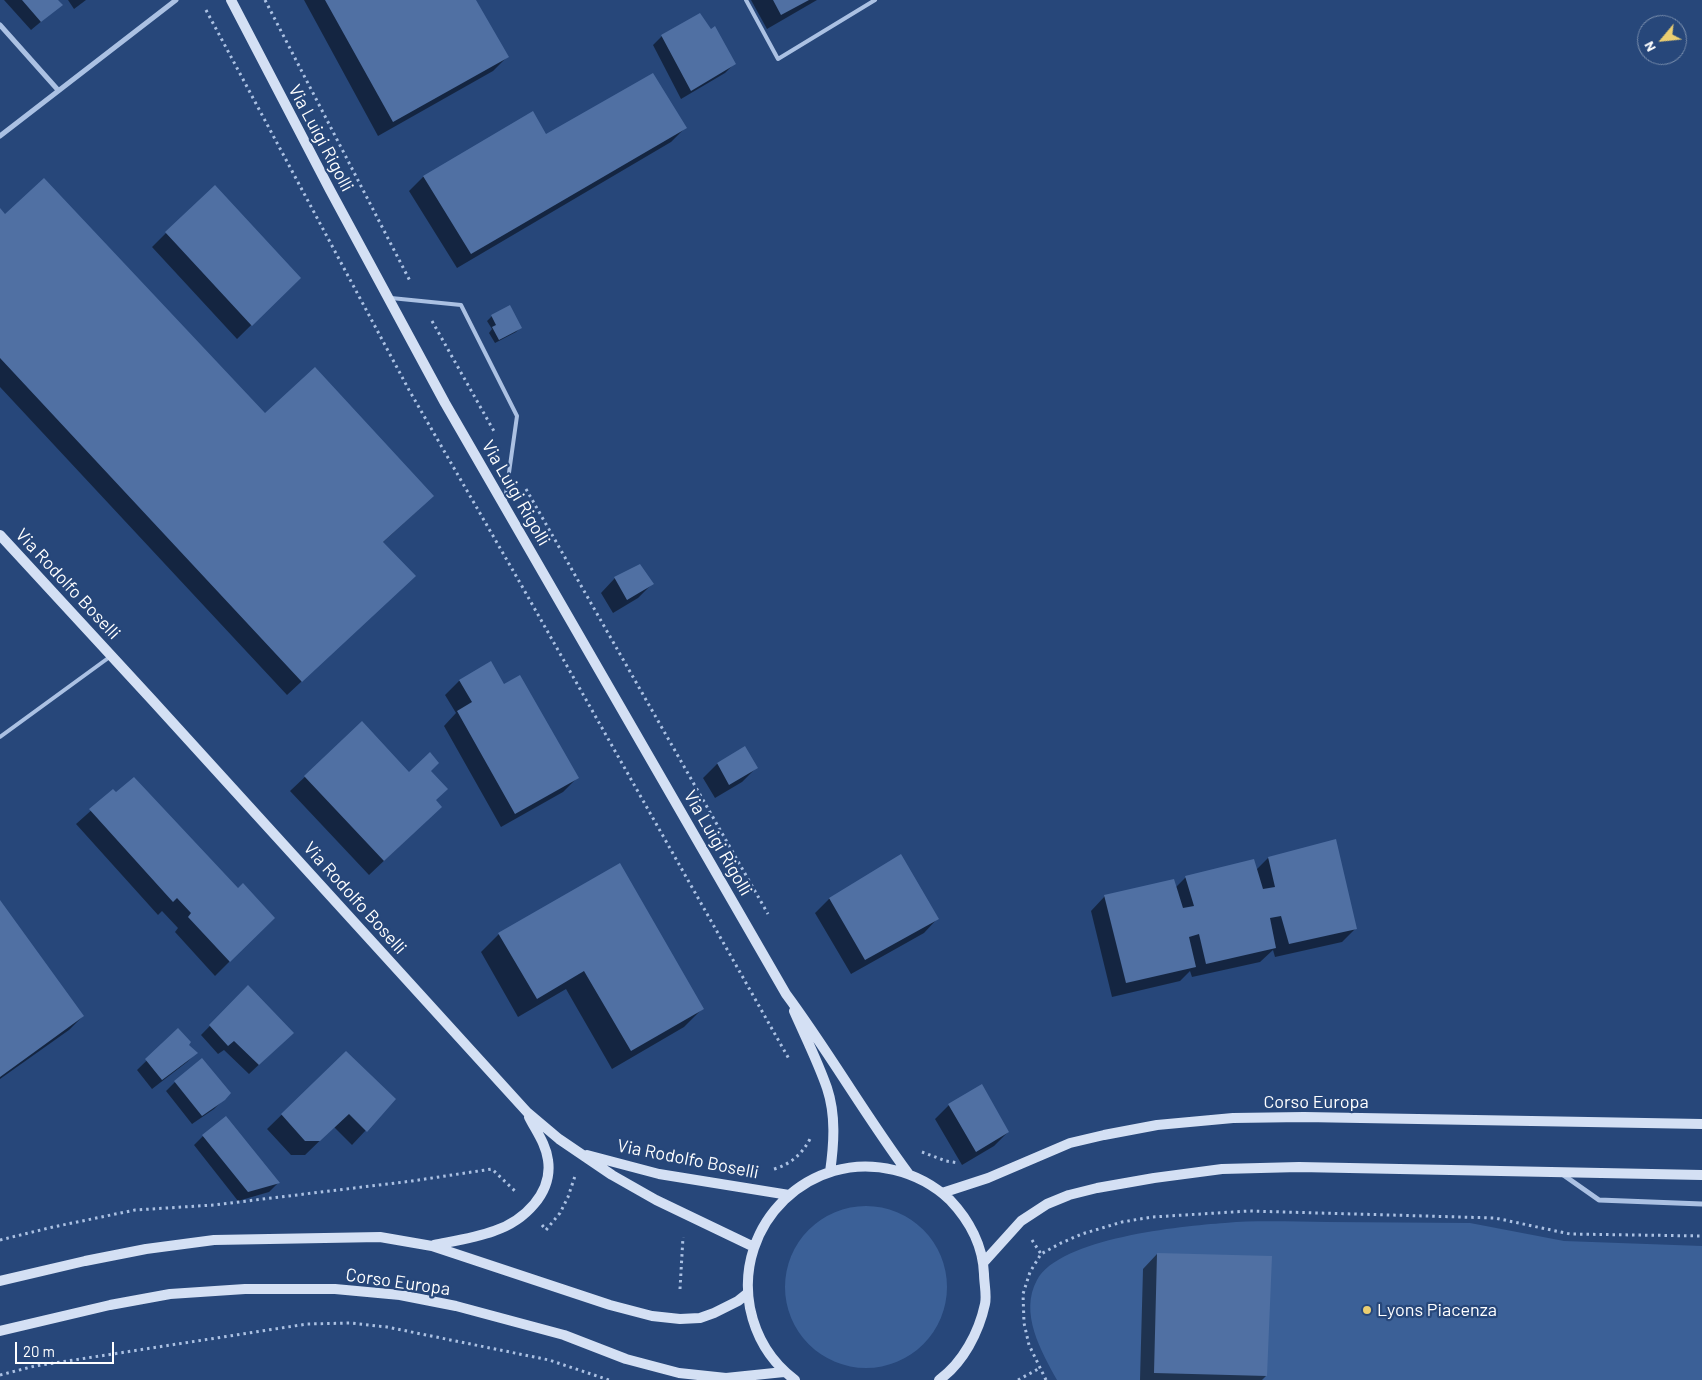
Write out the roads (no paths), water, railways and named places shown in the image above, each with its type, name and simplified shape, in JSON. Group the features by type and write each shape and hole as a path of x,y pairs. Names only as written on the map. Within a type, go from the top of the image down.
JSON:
{"main road":[{"name":"Via Luigi Rigolli","path":"231,0 388,298 505,506 786,994 817,1036 864,1111 908,1173"},
{"name":"Via Rodolfo Boselli","path":"0,535 112,655 527,1112 559,1139 612,1175 656,1200 754,1247"},
{"name":"Via Luigi Rigolli","path":"786,994 827,1089 834,1135 830,1172"},
{"name":"Corso Europa","path":"432,1246 495,1231 513,1222 529,1210 542,1194 547,1183 549,1171 548,1158 544,1144 527,1112"},
{"name":"Corso Europa","path":"942,1193 988,1178 1070,1143 1104,1134 1157,1125 1233,1118 1314,1117 1702,1124"},
{"name":"Via Rodolfo Boselli","path":"582,1153 659,1174 789,1195"},
{"path":"795,1380 784,1372 766,1349 753,1322 748,1293 748,1278 754,1247 768,1218 789,1195 808,1181 830,1172 855,1166 882,1167 908,1173 926,1182 942,1193 961,1212 975,1236 984,1262 985,1303 972,1342 945,1378"},
{"path":"984,1262 1021,1221 1047,1204 1069,1195 1154,1178 1222,1169 1299,1167 1702,1175"},
{"name":"Corso Europa","path":"0,1281 146,1249 214,1240 380,1237 432,1246 610,1305 652,1316 680,1319 700,1318 738,1301 748,1293"},
{"name":"Corso Europa","path":"0,1331 110,1304 170,1294 245,1289 335,1289 400,1295 456,1306 564,1335 626,1359 679,1373 726,1378 784,1372"}],"street":[{"path":"0,136 176,0"},
{"path":"0,24 58,90"},
{"path":"1560,1172 1599,1200 1702,1204"}],"lane":[{"path":"746,0 778,59 874,0"},
{"path":"388,298 461,306 517,416 505,506"},
{"name":"Via Rodolfo Boselli","path":"0,737 112,655"}],"place":[{"name":"Lyons Piacenza","path":"1367,1310"}]}
